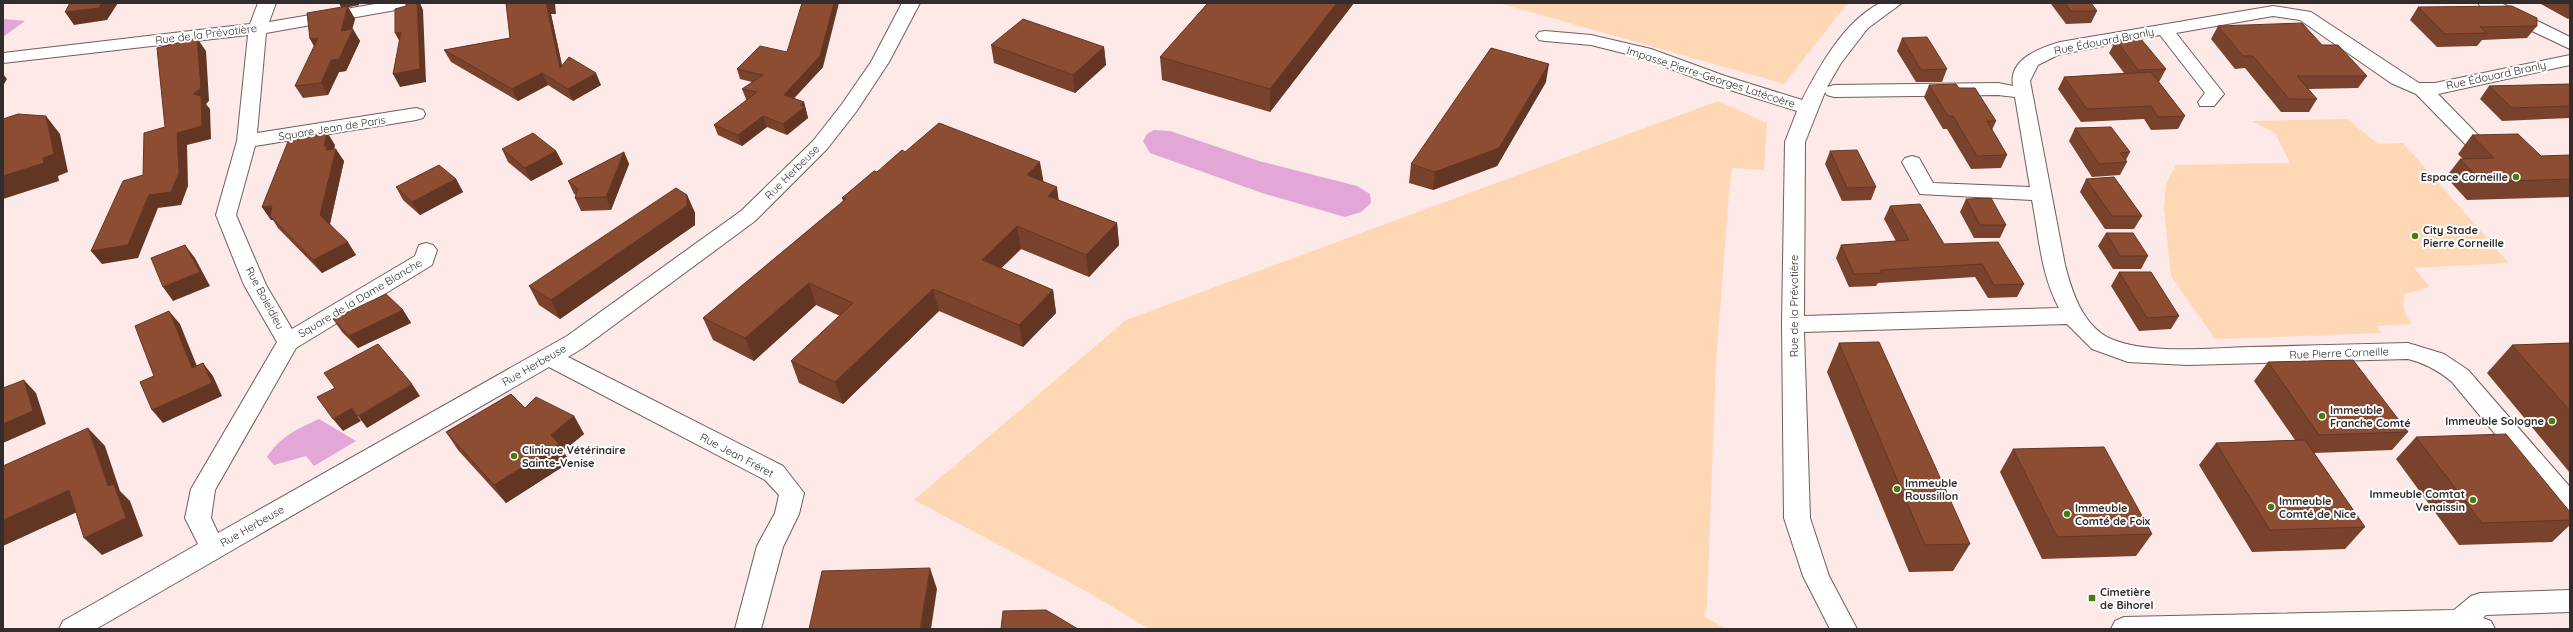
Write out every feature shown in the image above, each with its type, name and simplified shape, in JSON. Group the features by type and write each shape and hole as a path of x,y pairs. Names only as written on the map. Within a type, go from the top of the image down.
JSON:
{"street":[{"name":"Rue Boieldieu","path":"213,548 198,518 203,489 288,342 255,285 226,215 247,141 258,28 267,3"},
{"name":"Rue de la Prévotière","path":"3,58 258,28 348,15 407,3"},
{"name":"Rue Herbeuse","path":"72,629 549,357 590,332 748,216 820,145 849,108 880,62 911,3"},
{"path":"2487,3 2570,44"},
{"name":"Rue de la Prévotière","path":"1844,629 1826,601 1803,547 1797,518 1793,324 1795,142 1799,124 1832,64 1848,42 1868,21 1890,4"},
{"name":"Rue Édouard Branly","path":"2073,316 2061,292 2057,279 2022,92 2022,72 2036,57 2048,52 2164,29 2273,11 2307,9 2403,82 2422,89 2435,88 2570,60"},
{"path":"2164,29 2215,94 2207,102"},
{"name":"Impasse Pierre-Georges Latécoère","path":"1544,36 1591,40 1645,53 1718,80 1807,108"},
{"path":"1834,91 1998,89 2022,92"},
{"name":"Rue Édouard Branly","path":"2422,89 2472,140"},
{"name":"Square Jean de Paris","path":"247,141 416,114"},
{"path":"1912,162 1927,189 2041,194"},
{"name":"Square de la Dame Blanche","path":"288,342 426,260 426,250"},
{"path":"1793,324 2073,316"},
{"name":"Rue Pierre Corneille","path":"2073,316 2086,334 2100,343 2128,354 2188,358 2408,351 2425,355 2449,366 2460,376 2564,497 2570,522"},
{"name":"Rue Jean Fréret","path":"549,357 774,473 792,493 787,514 770,546 748,629"},
{"path":"2124,629 2471,625 2480,604 2570,601"}],"shaded area":[{"path":"1498,3 1848,3 1784,84"},
{"path":"3,19 25,21 3,37"},
{"path":"1718,101 1767,123 1764,170 1732,168 1729,193 1716,364 1707,605 1704,616 1726,629 1149,629 1088,592 914,500 1126,320"},
{"path":"2347,119 2378,144 2403,143 2509,263 2414,268 2430,287 2405,294 2403,303 2404,310 2412,324 2376,326 2382,333 2215,339 2171,276 2164,208 2166,185 2176,165 2290,163 2275,133 2252,121"},
{"path":"1154,130 1170,131 1259,161 1357,186 1370,194 1371,203 1361,212 1345,217 1262,193 1150,153 1143,141 1147,134"},
{"path":"319,419 356,441 314,466 306,456 274,465 267,457 284,438"}],"building":[{"path":"70,3 102,3 99,8 65,12"},
{"path":"406,3 417,3 420,69 393,74 401,32 395,33 395,9 406,6"},
{"path":"506,3 546,3 560,68 569,57 596,73 568,89 542,73 512,89 444,50 510,38"},
{"path":"802,3 834,3 820,56 784,95 804,102 800,105 805,107 783,124 763,116 738,135 714,125 757,92 742,89 763,75 737,69 760,46 787,52"},
{"path":"1208,3 1337,3 1270,89 1160,57"},
{"path":"2065,3 2091,3 2097,11 2071,11"},
{"path":"348,6 341,31 353,29 339,59 331,60 321,83 295,86 318,38 310,39 307,13"},
{"path":"2512,6 2537,18 2537,26 2480,27 2487,33 2445,34 2418,7"},
{"path":"1023,19 1104,47 1073,75 991,45"},
{"path":"2302,23 2322,45 2338,45 2367,76 2297,76 2317,99 2289,99 2253,56 2243,56 2218,26"},
{"path":"1927,37 1947,69 1921,70 1902,38"},
{"path":"197,38 201,88 193,94 201,96 202,126 177,133 179,173 171,192 149,195 128,245 91,251 123,181 143,175 144,133 165,127 157,48"},
{"path":"2141,39 2166,69 2138,70 2116,40"},
{"path":"1491,48 1549,64 1499,148 1435,172 1411,164"},
{"path":"2151,72 2185,116 2158,117 2151,106 2087,109 2064,77"},
{"path":"1956,84 1959,88 1975,88 1996,121 1987,121 2007,155 1977,156 1953,116 1948,116 1929,85"},
{"path":"2570,84 2570,106 2512,108 2489,86"},
{"path":"18,114 46,116 54,154 43,158 44,163 3,176 3,119"},
{"path":"939,123 1040,162 1027,175 1057,187 1048,196 1117,223 1086,255 1017,226 982,260 1053,290 1019,325 933,289 835,382 791,361 853,303 809,283 745,338 703,318 846,199 842,198 874,171 877,172 902,150 905,152"},
{"path":"2111,127 2130,152 2120,153 2127,162 2099,164 2075,128"},
{"path":"327,132 324,146 327,145 326,150 336,149 320,215 348,242 313,260 270,216 272,206 262,207 289,139"},
{"path":"533,133 556,151 525,168 502,149"},
{"path":"2518,134 2541,156 2570,155 2570,179 2482,182 2460,159 2494,158 2472,135"},
{"path":"1857,150 1876,187 1847,188 1830,151"},
{"path":"624,152 606,197 575,198 578,189 568,181"},
{"path":"439,165 456,179 412,202 396,187"},
{"path":"2114,177 2142,216 2112,216 2086,179"},
{"path":"676,188 687,195 687,206 551,300 529,286"},
{"path":"1991,198 2006,225 1980,225 1966,199"},
{"path":"1920,204 1944,244 1998,242 2024,284 1994,285 1982,264 1880,270 1882,273 1854,274 1841,245 1909,240 1890,206"},
{"path":"2106,233 2133,233 2148,256 2120,256"},
{"path":"185,245 200,272 163,287 151,258"},
{"path":"2119,272 2151,272 2179,316 2147,318"},
{"path":"386,294 403,310 349,336 333,319"},
{"path":"169,311 192,368 203,363 212,383 152,410 140,382 154,376 135,326"},
{"path":"1879,342 1970,544 1925,545 1839,343"},
{"path":"2570,343 2570,411 2512,345"},
{"path":"378,344 412,384 358,416 352,408 333,419 317,397 335,388 324,373"},
{"path":"2353,360 2408,432 2319,435 2268,362"},
{"path":"24,380 33,411 3,424 3,388"},
{"name":"Clinique Vétérinaire Sainte-Venise","path":"511,394 525,408 536,397 574,416 551,435 559,444 494,485 446,432"},
{"path":"88,428 108,486 114,484 126,518 84,538 69,490 3,520 3,466"},
{"path":"2506,434 2570,512 2570,520 2482,523 2416,437"},
{"path":"2305,440 2365,527 2270,530 2216,443"},
{"path":"2104,447 2152,534 2057,537 2013,449"},
{"path":"930,568 920,629 809,629 822,571"},
{"path":"1046,610 1078,629 1001,629 1003,611"}],"place":[{"name":"Espace Corneille","path":"2516,177"},
{"name":"City Stade Pierre Corneille","path":"2415,236"},
{"name":"Immeuble Franche Comté","path":"2322,416"},
{"name":"Immeuble Sologne","path":"2552,421"},
{"name":"Clinique Vétérinaire Sainte-Venise","path":"514,456"},
{"name":"Immeuble Roussillon","path":"1897,489"},
{"name":"Immeuble Comtat Venaissin","path":"2473,500"},
{"name":"Immeuble Comté de Nice","path":"2271,507"},
{"name":"Immeuble Comté de Foix","path":"2067,514"},
{"name":"Cimetière de Bihorel","path":"2092,598"}]}
